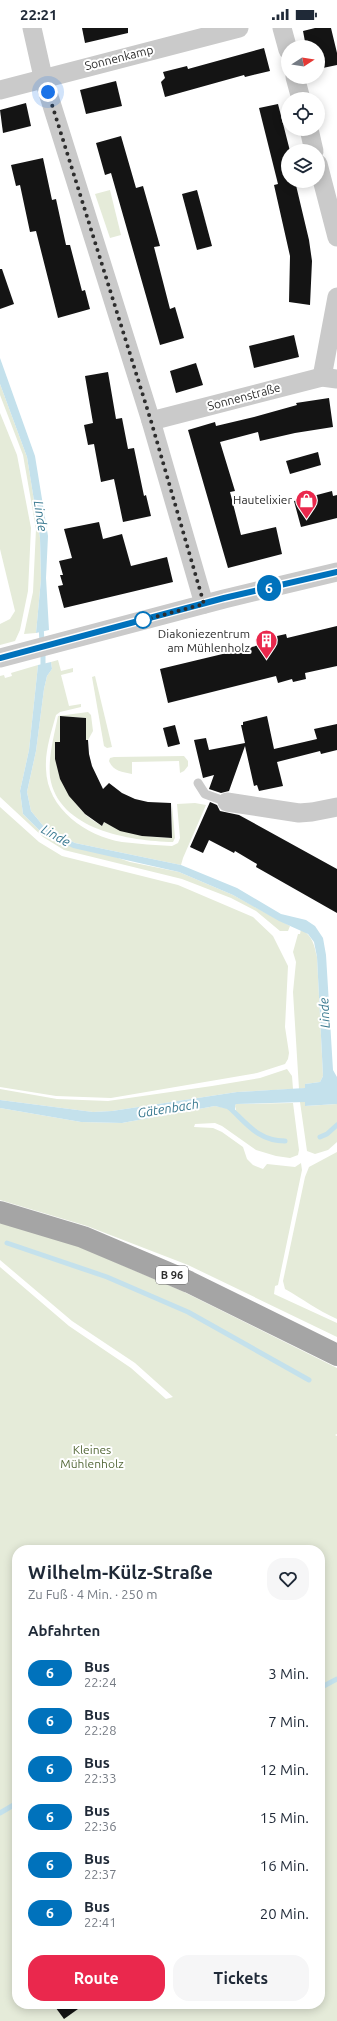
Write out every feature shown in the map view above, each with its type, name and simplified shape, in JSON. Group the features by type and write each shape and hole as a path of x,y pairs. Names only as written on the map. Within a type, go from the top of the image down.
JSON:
{"main road":[{"name":"B 96","path":"0,1212 83,1237 189,1282 337,1355"}],"street":[{"path":"32,28 43,78 151,421 204,604"},
{"name":"Sonnenkamp","path":"0,90 239,28"},
{"path":"282,28 285,40"},
{"path":"324,188 337,237"},
{"path":"330,378 337,297"},
{"name":"Sonnenstraße","path":"151,421 330,378"},
{"path":"0,658 204,604 337,572"},
{"path":"227,802 299,813 337,807"}],"lane":[{"path":"198,783 205,794 227,802"}],"green space":[{"path":"110,190 121,235 110,238 95,194"},
{"path":"0,384 27,457 40,538 41,579 36,633 24,634 33,592 36,529 23,455 0,395"},
{"path":"0,413 17,455 31,528 28,591 20,630 15,641 0,645 0,624 10,619 15,611 0,549"},
{"path":"58,660 61,671 73,668 73,672 61,675 69,706 81,704 81,707 60,712 56,715 46,756 48,783 53,796 61,808 71,818 82,827 95,834 122,842 172,846 178,843 180,838 177,804 195,803 206,805 181,865 75,843 45,828 31,811 27,792 36,751 44,689 47,676 52,669 51,662"},
{"path":"38,665 29,750 20,791 23,814 41,832 130,862 179,872 233,895 290,926 288,931 280,931 256,911 231,898 182,879 64,850 43,837 0,797 0,676 4,675 5,678 12,676 11,673"},
{"path":"95,676 112,747 107,748 104,746 92,677"},
{"path":"88,712 91,715 93,731 88,740 86,740 86,718 61,716 60,742 55,742 59,771 72,798 86,815 102,826 104,822 129,832 162,838 172,838 172,804 175,838 173,842 137,839 98,829 81,821 67,809 56,795 50,777 50,762 58,716"},
{"path":"184,756 188,761 188,766 180,773 179,761 132,762 132,774 115,769 109,761 110,758 114,757"},
{"path":"0,807 39,842 62,856 178,885 253,917 273,936 288,966 285,1027 289,1053 285,1064 257,1073 111,1098 56,1096 0,1087"},
{"path":"301,929 311,938 317,957 323,1076 320,1082 305,1084 305,1088 299,1089 293,992 296,962 293,952"},
{"path":"287,1069 292,1076 293,1089 237,1092 112,1111 93,1112 0,1100 0,1089 57,1099 108,1101 260,1078"},
{"path":"300,1102 305,1102 306,1106 337,1104 337,1142 328,1150 315,1154 307,1151"},
{"path":"293,1103 299,1150 298,1155 290,1158 276,1156 256,1150 222,1126 215,1123 195,1124 194,1127 213,1128 222,1132 243,1147 247,1159 253,1165 263,1169 267,1164 295,1167 301,1163 302,1170 278,1285 275,1286 274,1294 337,1323 337,1337 188,1265 87,1226 0,1200 0,1108 81,1122 122,1123 215,1106 236,1110 236,1104"},
{"path":"337,1152 337,1319 285,1289 283,1281 305,1177 309,1167"},
{"name":"Kleines Mühlenholz","path":"0,1221 80,1247 182,1291 337,1368 337,1434 335,1435 337,1436 337,2021 0,2021 0,1267 69,1326 131,1368 166,1399 173,1397 135,1363 72,1321 0,1260"}],"water":[{"path":"0,358 35,456 48,536 46,578 49,630 36,633 41,579 40,538 27,457 0,384"},
{"name":"Gätenbach","path":"51,662 52,669 47,676 44,689 36,751 27,792 31,811 45,828 75,843 181,865 237,888 281,914 306,920 315,926 323,938 326,955 333,1070 337,1077 337,1104 305,1106 305,1102 236,1104 235,1112 233,1113 227,1109 215,1106 122,1123 81,1122 0,1108 0,1100 93,1112 112,1111 237,1092 305,1088 305,1084 320,1082 323,1076 317,957 314,942 308,934 279,921 233,895 179,872 73,848 41,832 23,814 20,791 29,750 38,665"}],"building":[{"path":"82,28 128,28 128,33 85,43"},
{"path":"315,28 331,28 337,53 337,65 325,68 325,40 305,40 303,31"},
{"path":"264,48 270,71 245,77 244,75 165,97 161,82 165,78 163,72 187,66 188,69"},
{"path":"116,81 122,106 86,114 80,90"},
{"path":"26,103 31,126 3,133 0,110"},
{"path":"278,104 281,116 281,136 286,136 288,144 281,144 281,188 297,188 309,240 312,261 310,305 289,302 290,256 274,185 278,184 259,108"},
{"path":"121,136 136,188 143,186 160,246 154,247 170,309 175,307 184,338 160,345 111,173 105,175 96,143"},
{"path":"43,158 52,200 56,199 66,245 70,245 82,291 85,290 90,309 58,318 36,231 30,232 20,185 16,186 11,165"},
{"path":"197,190 212,246 197,250 182,194"},
{"path":"0,269 2,269 14,304 0,309"},
{"path":"294,335 299,357 254,368 249,346"},
{"path":"196,363 203,385 176,393 170,371"},
{"path":"108,372 116,419 122,418 128,449 134,448 144,496 146,495 151,516 123,522 114,479 101,482 94,444 88,445 84,425 93,423 85,376"},
{"path":"329,398 333,427 295,433 260,441 258,432 220,442 235,491 230,492 241,535 276,527 282,554 228,568 188,430 215,422 216,426 254,417 297,405 296,403"},
{"path":"318,452 321,465 290,474 286,461"},
{"path":"332,491 333,496 337,495 337,518 301,527 294,501"},
{"path":"99,522 103,539 122,534 131,566 167,557 173,582 64,608 58,586 63,585 60,575 63,575 59,561 72,558 64,529"},
{"name":"Diakoniezentrum am Mühlenholz","path":"337,626 337,666 305,673 306,679 293,682 292,679 278,683 276,676 168,703 160,669 268,643 267,639 277,636 286,634 287,638"},
{"path":"60,716 86,718 86,740 88,740 89,754 92,766 103,789 109,783 122,793 135,799 148,802 171,803 172,838 142,836 120,831 104,822 102,826 85,814 69,796 60,779 55,759 55,742 60,742"},
{"path":"267,716 274,749 317,739 314,729 337,724 337,750 321,754 320,751 277,762 283,786 259,791 257,785 254,786 245,746 229,791 221,793 209,789 214,775 203,778 194,740 206,738 209,750 245,743 241,725 243,725 243,722"},
{"path":"175,725 180,744 168,747 163,728"},
{"path":"210,802 217,805 220,811 239,815 337,869 337,913 256,867 257,864 235,851 234,853 209,840 203,853 190,847"},
{"path":"57,2009 78,2009 64,2019"}],"waterway":[{"name":"Linde","path":"41,625 42,643"},
{"name":"Linde","path":"43,651 43,669"},
{"path":"230,1108 254,1131 268,1138 285,1141"},
{"path":"320,1137 327,1134 337,1125"},
{"path":"7,1243 107,1277 188,1312 309,1380"},
{"name":"Linde","path":"325,1685 337,1679"},
{"name":"Linde","path":"0,1813 12,1806"}],"bus line":[{"name":"6","path":"0,658 224,598 337,572"}],"place":[{"name":"Hautelixier","path":"307,520"},
{"name":"Diakoniezentrum am Mühlenholz","path":"266,660"}],"route":[{"path":"48,92 151,421 196,572 204,604 140,621 143,620"}]}
